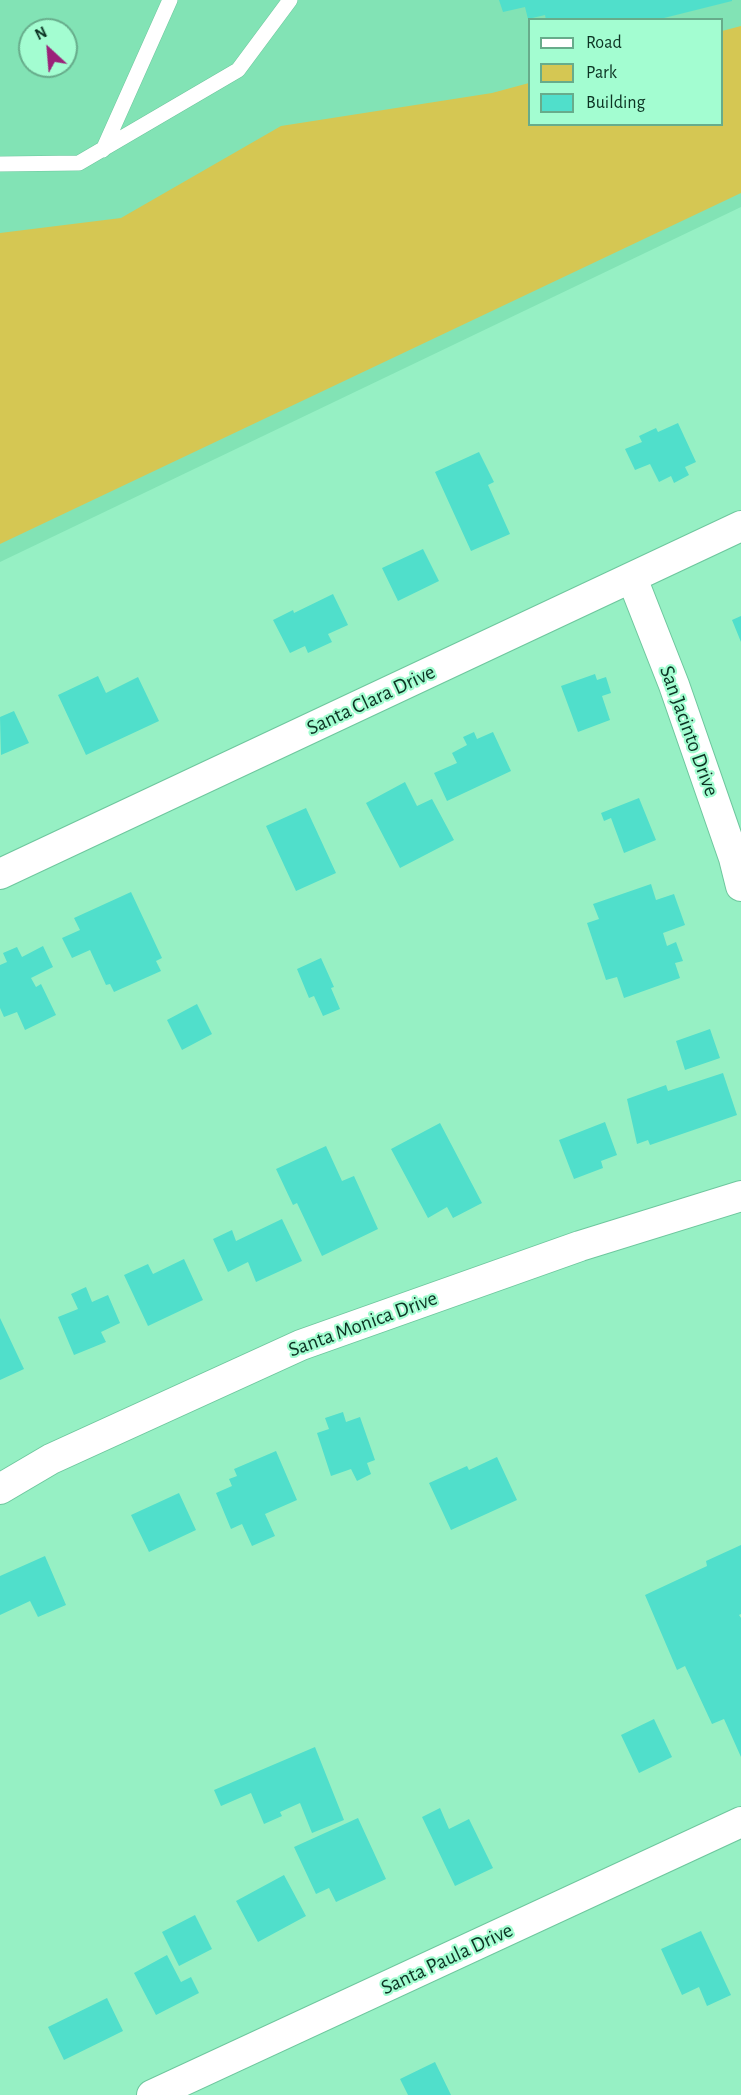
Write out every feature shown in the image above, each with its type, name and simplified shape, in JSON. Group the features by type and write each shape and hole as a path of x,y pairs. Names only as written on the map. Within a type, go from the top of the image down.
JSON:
{"street":[{"name":"Santa Clara Drive","path":"0,874 741,526"},
{"name":"San Jacinto Drive","path":"632,578 674,685 734,858 741,886"},
{"name":"Santa Monica Drive","path":"0,1489 51,1459 301,1345 580,1246 741,1196"},
{"name":"Santa Paula Drive","path":"153,2095 741,1822"}],"lane":[{"path":"103,150 170,0"},
{"path":"0,164 79,163 103,150 238,70 290,0"}],"shaded area":[{"path":"0,0 741,0 741,207 0,562"}],"green space":[{"path":"741,26 741,193 0,544 0,233 121,218 281,126 492,93 528,83 528,126 723,126 723,31"}],"building":[{"path":"499,0 732,0 664,18 546,18 545,15 528,19 525,7 503,12"},
{"path":"678,423 696,462 685,467 689,475 674,483 671,476 659,482 650,464 635,470 625,449 642,442 639,436 656,428 658,432"},
{"path":"479,452 494,482 488,485 510,534 471,551 435,472"},
{"path":"423,549 439,581 398,601 382,568"},
{"path":"333,594 348,625 328,634 332,642 308,653 305,646 290,653 273,620 293,610 294,613"},
{"path":"741,616 741,642 732,620"},
{"path":"595,674 597,680 606,677 611,693 602,696 610,720 578,732 561,686"},
{"path":"98,676 106,693 138,677 159,721 86,755 58,695"},
{"path":"14,711 29,743 1,755 0,717"},
{"path":"474,732 477,739 493,732 511,771 447,801 434,773 457,763 452,753 467,745 463,737"},
{"path":"405,782 417,806 432,799 454,840 400,868 366,803"},
{"path":"639,798 656,840 624,853 611,818 604,821 601,813"},
{"path":"306,808 336,873 296,891 266,826"},
{"path":"651,884 656,900 674,894 685,925 663,933 667,946 676,942 683,961 675,963 680,978 624,998 617,977 606,980 587,923 599,919 593,904"},
{"path":"131,892 162,958 156,961 161,971 114,992 110,984 106,985 90,950 72,958 62,938 80,930 74,918"},
{"path":"43,946 53,967 31,978 36,987 41,984 56,1015 25,1030 17,1012 4,1017 0,1008 0,965 7,962 3,953 17,947 22,957"},
{"path":"321,958 334,987 331,988 340,1009 323,1016 314,996 309,998 297,969"},
{"path":"197,1004 212,1034 182,1050 167,1020"},
{"path":"710,1029 720,1058 685,1070 676,1041"},
{"path":"723,1073 737,1115 650,1145 648,1140 637,1144 627,1099 666,1085 668,1091"},
{"path":"605,1122 617,1155 601,1161 603,1168 574,1179 559,1140"},
{"path":"440,1123 482,1203 453,1218 447,1207 428,1218 391,1149"},
{"path":"326,1146 342,1181 354,1176 378,1229 322,1256 297,1203 293,1205 276,1169"},
{"path":"282,1219 302,1261 256,1282 248,1262 228,1272 213,1239 232,1230 236,1241"},
{"path":"184,1259 203,1300 148,1326 124,1275 148,1264 153,1274"},
{"path":"86,1287 92,1302 108,1295 120,1323 101,1332 106,1342 74,1355 58,1317 78,1309 71,1294"},
{"path":"0,1318 24,1369 0,1380"},
{"path":"343,1412 346,1422 360,1417 375,1460 367,1463 371,1474 357,1481 351,1469 331,1476 317,1433 329,1429 325,1418"},
{"path":"276,1451 297,1500 265,1514 275,1536 252,1546 242,1524 231,1529 216,1493 232,1486 229,1479 237,1476 234,1469"},
{"path":"497,1457 517,1500 451,1530 429,1483 467,1466 469,1470"},
{"path":"179,1493 196,1530 149,1552 131,1515"},
{"path":"741,1545 741,1614 739,1615 741,1618 741,1757 724,1719 712,1724 685,1666 677,1670 645,1595 707,1566 706,1561"},
{"path":"45,1556 66,1605 38,1617 30,1601 0,1615 0,1576"},
{"path":"654,1719 672,1757 639,1773 621,1735"},
{"path":"315,1747 344,1820 312,1833 300,1803 280,1812 282,1816 264,1824 251,1793 221,1806 214,1790"},
{"path":"440,1808 449,1829 469,1819 493,1868 455,1886 422,1817"},
{"path":"358,1818 386,1879 336,1902 329,1888 316,1894 294,1847"},
{"path":"284,1875 306,1916 258,1942 236,1901"},
{"path":"195,1915 212,1949 179,1966 162,1932"},
{"path":"701,1931 731,1995 707,2006 699,1987 682,1995 661,1949"},
{"path":"167,1955 181,1982 191,1977 199,1993 156,2015 134,1973"},
{"path":"107,1998 123,2031 64,2060 48,2027"},
{"path":"435,2062 451,2095 408,2095 400,2079"}]}
